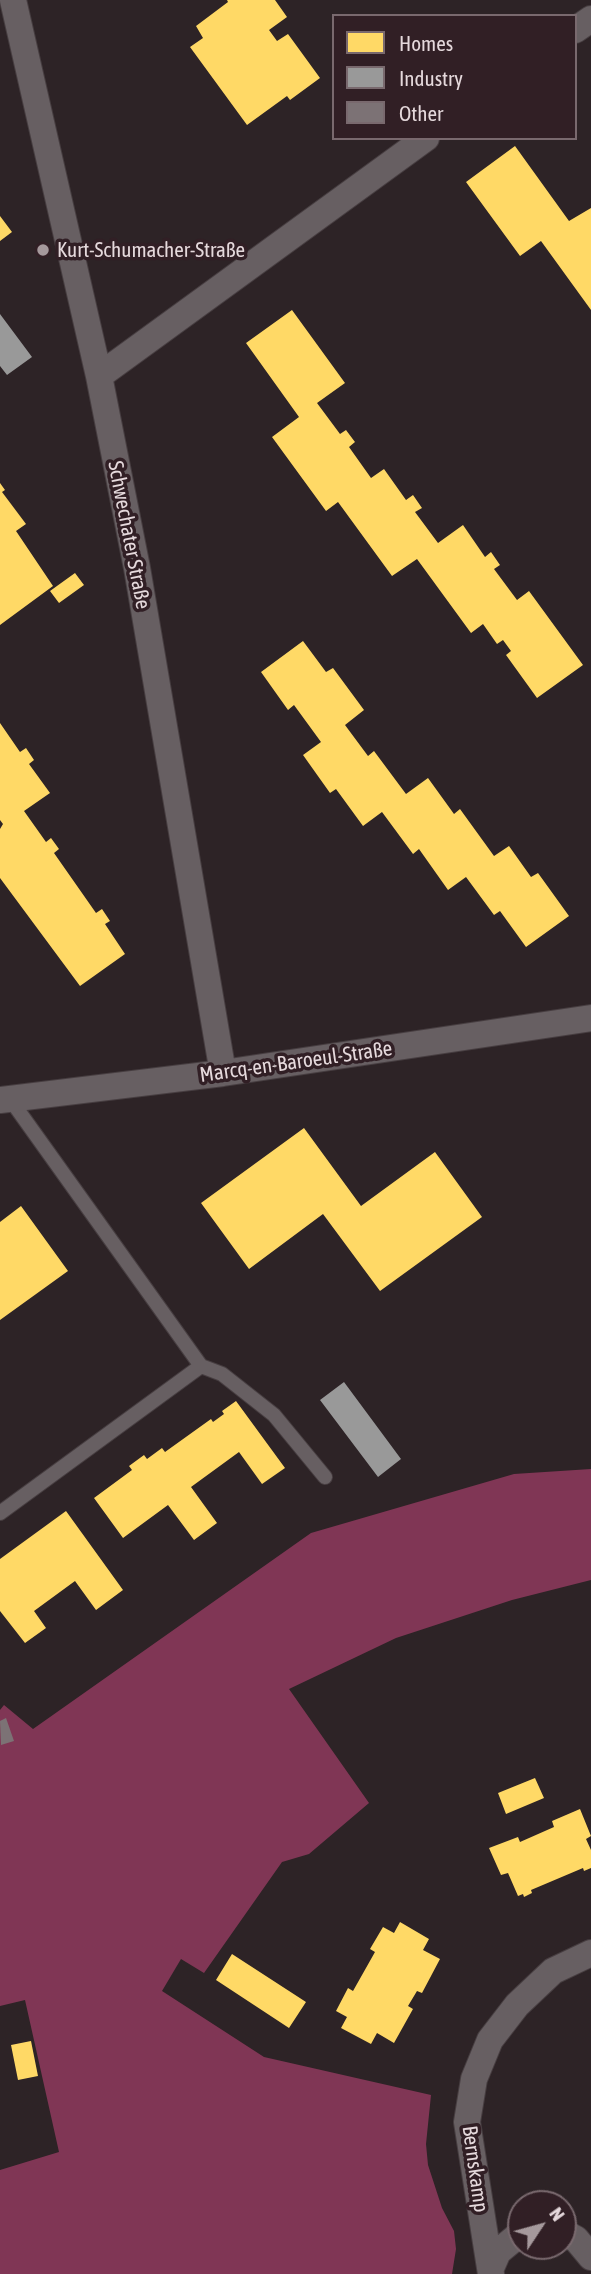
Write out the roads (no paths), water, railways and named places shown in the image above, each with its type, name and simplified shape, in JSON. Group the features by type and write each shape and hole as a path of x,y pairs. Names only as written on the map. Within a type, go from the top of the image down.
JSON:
{"street":[{"name":"Schwechater Straße","path":"13,0 99,376 137,568 223,1073"},
{"path":"99,376 423,140"},
{"name":"Marcq-en-Baroeul-Straße","path":"5,1099 223,1073 591,1018"},
{"name":"Bernskamp","path":"491,2271 467,2122 474,2079 490,2039 517,2005 553,1971 591,1953"},
{"path":"577,2240 591,2257"},
{"name":"Bernskamp","path":"491,2271 498,2252 507,2245"}],"lane":[{"path":"5,1099 201,1366 222,1374 266,1408 326,1477"},
{"path":"0,1513 201,1366"}],"place":[{"name":"Kurt-Schumacher-Straße","path":"43,250"}]}
